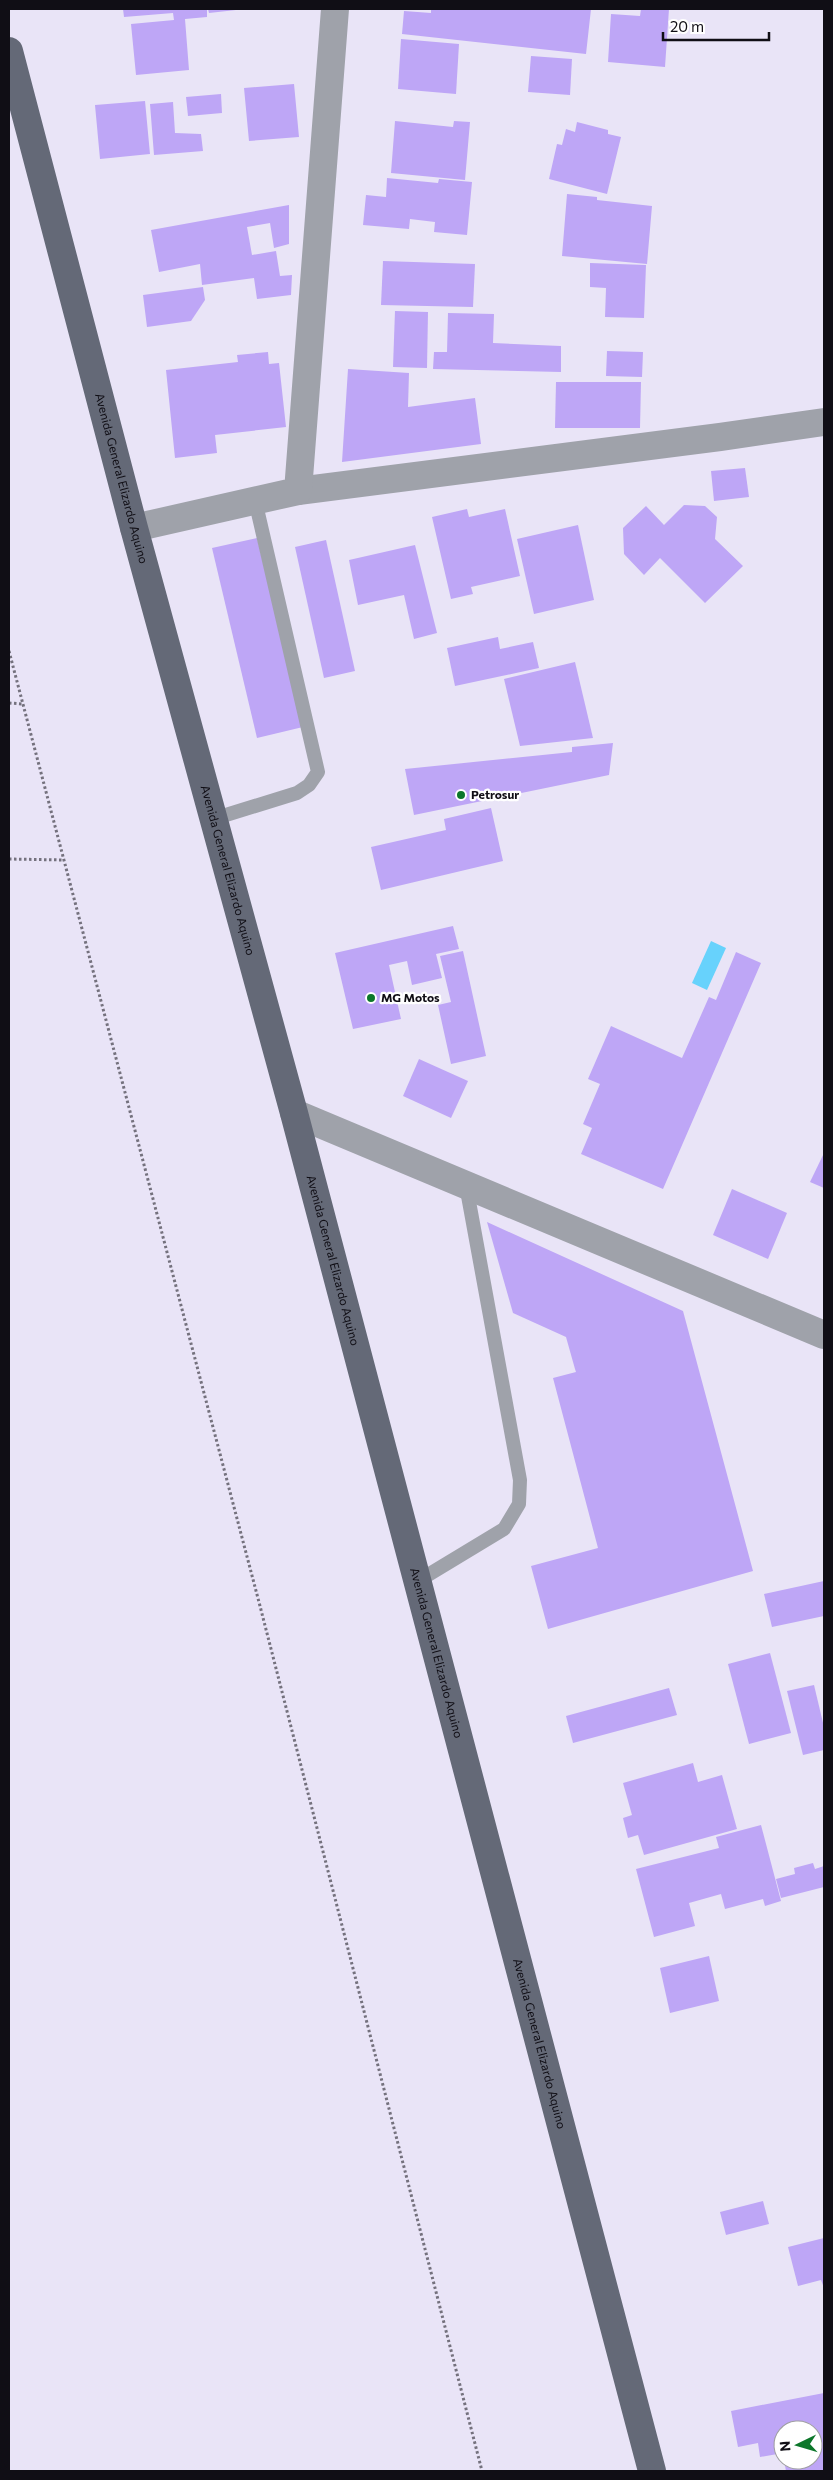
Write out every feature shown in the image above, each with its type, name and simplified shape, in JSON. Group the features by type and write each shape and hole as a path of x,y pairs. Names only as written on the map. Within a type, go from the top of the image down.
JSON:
{"main road":[{"name":"Avenida General Elizardo Aquino","path":"9,51 134,528 294,1113 652,2471"}],"street":[{"path":"298,490 335,9"},
{"path":"134,528 298,490 720,437 824,422"},
{"path":"294,1113 824,1334"}],"lane":[{"path":"213,819 296,793 310,785 318,772 256,500"},
{"path":"418,1581 504,1529 519,1504 520,1480 466,1185"}],"path":[{"path":"9,650 260,1606 482,2471"},
{"path":"9,703 23,704"},
{"path":"9,860 64,860"}],"water":[{"path":"711,941 726,948 707,990 692,983"}],"building":[{"path":"123,9 207,9 207,17 185,19 189,70 136,75 131,24 174,20 173,13 124,17"},
{"path":"208,9 236,9 236,10 209,13"},
{"path":"431,9 591,9 586,54 402,34 404,11 431,13"},
{"path":"641,9 669,9 665,67 608,62 611,14 640,16"},
{"path":"401,39 459,44 456,94 398,89"},
{"path":"531,56 572,59 570,95 528,92"},
{"path":"294,84 299,137 249,141 244,88"},
{"path":"221,94 222,113 188,116 186,97"},
{"path":"145,101 150,154 100,159 95,105"},
{"path":"173,102 175,133 201,134 203,151 154,155 150,104"},
{"path":"395,121 453,127 454,121 470,122 465,180 391,173"},
{"path":"577,122 608,130 608,134 621,137 607,194 549,179 557,144 562,145 566,129 575,132"},
{"path":"387,178 438,183 439,179 472,182 467,235 434,232 435,222 410,219 409,229 363,225 366,195 386,197"},
{"path":"567,194 597,197 597,200 652,206 647,264 562,256"},
{"path":"289,205 289,244 274,248 270,223 247,227 252,255 276,251 280,276 292,275 291,295 257,299 254,278 202,285 200,264 159,272 151,230"},
{"path":"383,261 475,264 473,307 381,305"},
{"path":"590,263 646,265 644,318 605,317 606,288 590,287"},
{"path":"203,287 205,300 191,321 147,327 143,295"},
{"path":"395,311 428,312 427,368 393,367"},
{"path":"448,313 494,314 493,343 561,346 561,372 433,369 434,352 447,352"},
{"path":"607,351 643,352 642,377 606,376"},
{"path":"268,352 269,364 279,363 286,427 215,435 217,453 175,458 166,370 238,362 237,355"},
{"path":"348,369 409,373 408,407 475,398 481,444 342,462"},
{"path":"556,382 641,382 640,428 555,428"},
{"path":"745,468 749,497 714,501 711,471"},
{"path":"684,505 705,506 717,517 715,539 743,566 705,603 660,558 644,575 624,554 623,528 646,506 664,525"},
{"path":"467,509 469,517 505,509 520,576 471,587 473,594 451,599 432,517"},
{"path":"578,525 594,600 534,614 517,539"},
{"path":"257,538 303,727 257,738 212,548"},
{"path":"326,540 355,671 324,678 295,547"},
{"path":"415,545 437,633 414,639 404,595 358,605 349,560"},
{"path":"498,637 500,649 533,642 539,668 455,686 447,648"},
{"path":"575,662 593,738 520,746 504,679"},
{"name":"Petrosur","path":"613,743 609,775 414,815 405,769 572,752 572,747"},
{"path":"491,808 503,861 381,890 371,847 446,830 444,819"},
{"path":"453,926 459,949 436,954 442,978 412,985 407,961 389,965 401,1019 353,1029 335,953"},
{"path":"463,951 486,1056 451,1064 438,1005 451,1002 440,956"},
{"path":"736,952 761,963 663,1189 581,1154 592,1128 583,1124 600,1084 588,1079 611,1026 682,1058 709,997 716,1000"},
{"path":"419,1059 468,1081 451,1118 403,1096"},
{"path":"824,1153 824,1188 810,1182"},
{"path":"732,1189 787,1213 768,1259 713,1235"},
{"path":"487,1222 683,1311 753,1571 548,1629 531,1566 598,1548 553,1378 576,1372 566,1337 513,1313"},
{"path":"824,1581 824,1616 772,1627 764,1594"},
{"path":"770,1653 791,1733 749,1744 728,1664"},
{"path":"814,1685 824,1727 824,1750 803,1755 787,1691"},
{"path":"669,1688 677,1715 573,1743 566,1716"},
{"path":"693,1763 698,1782 722,1775 737,1829 644,1855 638,1835 628,1838 623,1818 632,1815 623,1783"},
{"path":"761,1825 781,1901 765,1906 763,1899 725,1909 721,1894 689,1903 695,1926 654,1937 636,1869 719,1848 716,1837"},
{"path":"813,1863 815,1869 824,1866 824,1887 781,1898 776,1879 795,1874 794,1868"},
{"path":"709,1956 719,2001 670,2013 660,1968"},
{"path":"763,2201 769,2224 726,2235 720,2212"},
{"path":"824,2238 824,2288 821,2280 798,2286 788,2247"},
{"path":"824,2393 824,2470 786,2471 786,2470 823,2470 823,2420 773,2420 773,2455 760,2457 758,2443 738,2447 731,2411"}],"place":[{"name":"Petrosur","path":"461,795"},
{"name":"MG Motos","path":"371,998"}]}
